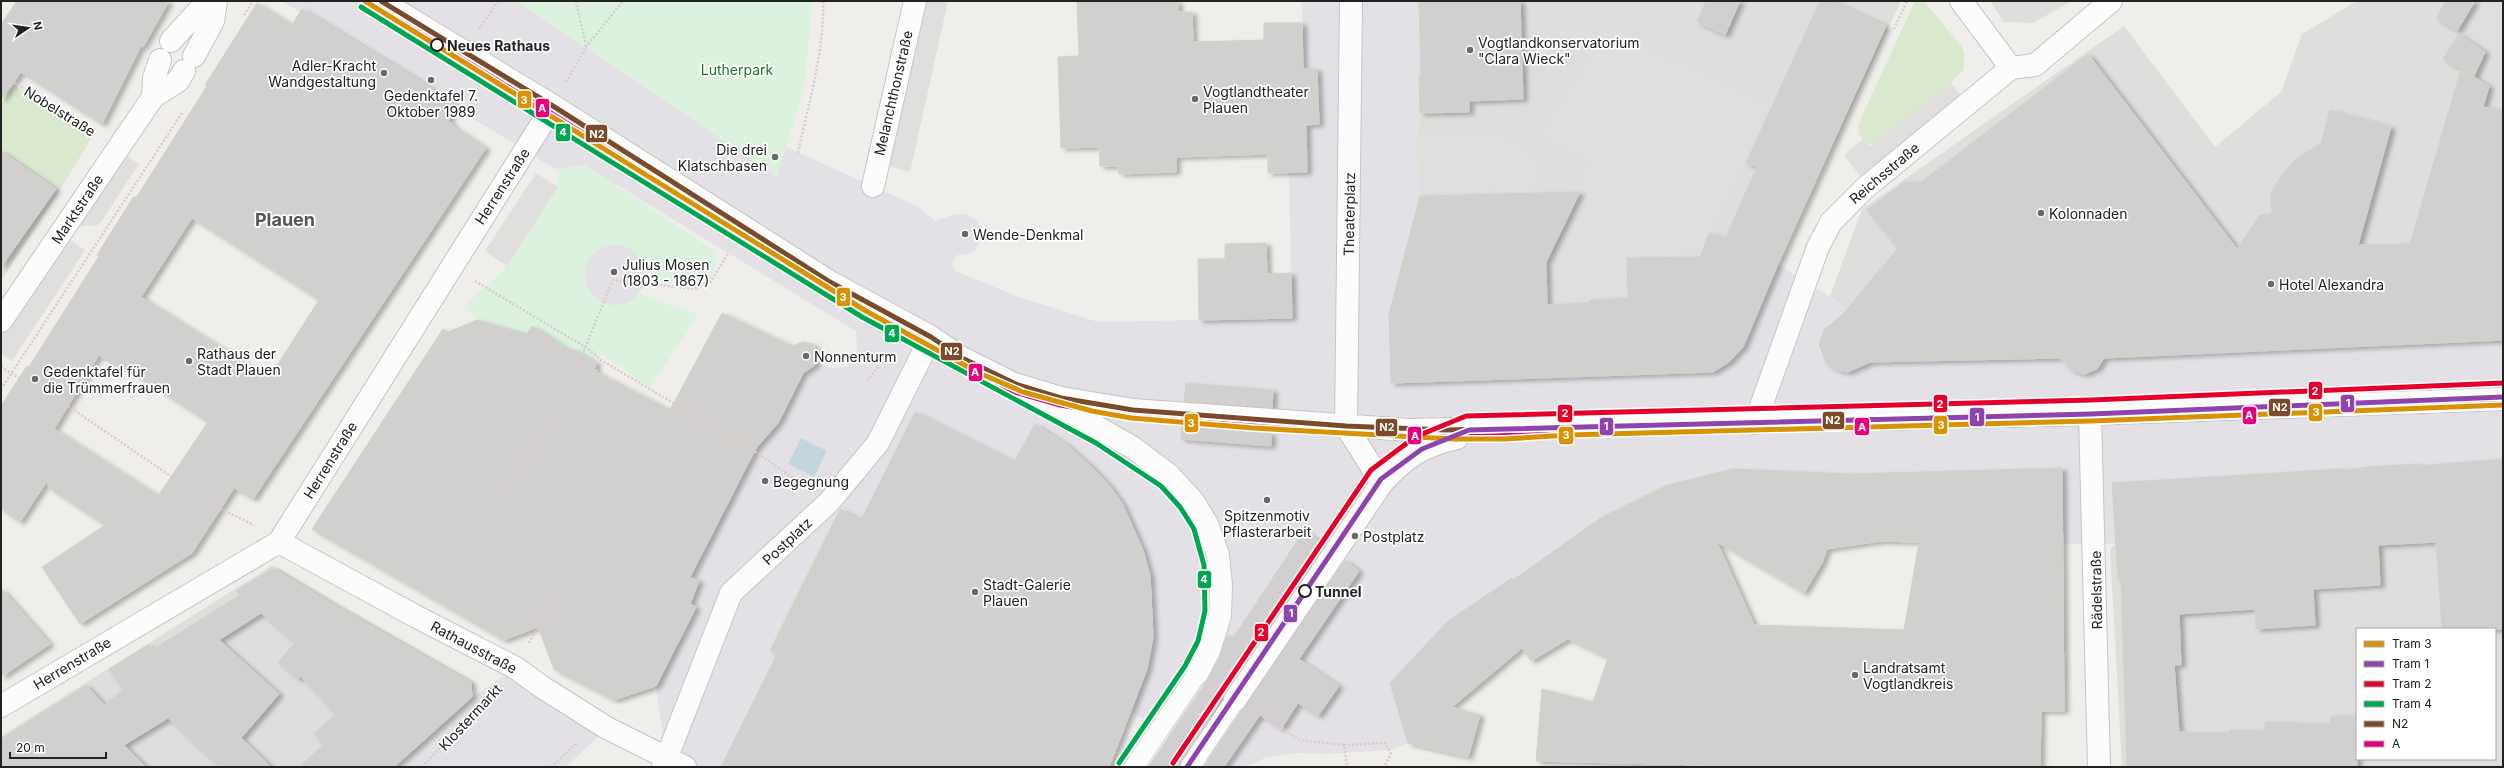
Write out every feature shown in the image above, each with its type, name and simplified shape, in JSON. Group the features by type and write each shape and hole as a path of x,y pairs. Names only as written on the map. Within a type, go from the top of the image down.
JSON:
{"street":[{"path":"381,1 553,106 785,254 931,337 962,358 1018,385 1132,447 1168,474 1193,501 1207,524 1218,554 1221,585 1220,616 1211,646 1196,674"},
{"name":"Melanchthonstraße","path":"873,186 915,1"},
{"name":"Theaterplatz","path":"1346,426 1351,1"},
{"path":"1961,1 2012,68 2035,65 2111,1"},
{"name":"Marktstraße","path":"1,321 153,97 178,81 213,21 215,3 199,10 171,41"},
{"name":"Marktstraße","path":"153,97 154,78 160,60"},
{"name":"Reichsstraße","path":"1755,423 1818,247 1831,222 1848,204 2012,68"},
{"name":"Herrenstraße","path":"1,706 279,542 450,267 553,106"},
{"name":"Postplatz","path":"665,762 731,593 828,502 878,443 931,337"},
{"path":"1018,385 1061,398 1133,410 1409,430 2090,414 2503,399"},
{"path":"1132,447 1133,410"},
{"name":"Rädelstraße","path":"2090,414 2095,543 2099,767"},
{"path":"1346,426 1382,483"},
{"path":"1236,700 1382,483 1402,461 1419,450 1437,442 1493,429"},
{"name":"Rathausstraße","path":"279,542 417,617 516,668 580,712 665,762 685,767"}],"lane":[{"path":"1134,767 1196,674"},
{"path":"1190,767 1236,700"}],"path":[{"path":"576,1 586,47"},
{"path":"553,106 586,47 623,1"},
{"path":"798,153 813,82 823,16 823,1"},
{"path":"1894,29 1907,1"},
{"name":"Nobelstraße","path":"1,74 119,149"},
{"path":"1,388 183,110"},
{"path":"582,355 587,348 613,280 694,289 709,284 728,254"},
{"path":"450,267 587,348 600,360 756,452 828,502"},
{"path":"867,382 880,364"},
{"path":"1,367 19,378"},
{"path":"68,406 172,477"},
{"path":"502,496 553,412"},
{"path":"221,509 254,525"},
{"name":"Klostermarkt","path":"422,767 516,668 552,602"},
{"path":"1257,709 1299,740 1344,745 1385,743 1391,754 1384,767"},
{"path":"551,767 599,723"},
{"path":"1344,745 1347,767"}],"shaded area":[{"path":"282,1 517,1 777,177 786,147 917,206 935,221 956,214 967,214 976,220 982,230 982,239 974,251 965,255 957,255 952,263 955,271 1016,296 1098,322 1292,318 1289,173 1307,171 1306,125 1319,124 1317,69 1303,69 1302,1 1416,1 1417,15 1419,16 1421,77 1420,113 1416,134 1420,196 1390,331 1391,383 1713,372 1729,362 1743,347 1778,264 1847,308 1840,321 1834,321 1827,326 1819,340 1820,353 1826,363 1842,371 1855,370 1867,362 2063,358 2071,370 2083,374 2099,367 2104,356 2223,353 2223,351 2244,353 2380,347 2381,344 2503,340 2503,461 2344,468 2112,483 2116,544 2064,544 2062,468 1852,474 1733,469 1665,486 1602,517 1513,580 1512,578 1452,618 1390,683 1408,743 1390,750 1327,754 1299,753 1267,757 1245,767 1219,767 1131,712 1147,669 1153,637 1153,609 1150,576 1143,550 1122,503 1109,485 1067,445 1035,424 1008,474 1005,457 915,412 871,501 876,527 839,509 770,649 786,659 772,664 721,767 678,767 666,757 656,686 696,607 690,604 699,582 690,577 745,470 762,441 778,423 806,369 815,365 834,368 847,366 857,354 856,331 584,165 555,169"},
{"path":"925,1 948,1 910,172 888,166"},
{"path":"1416,1 1901,1 1778,264 1743,347 1729,362 1713,372 1391,383 1390,331 1420,113 1420,42"},
{"path":"1990,1 2072,1 2033,23 2004,22"},
{"path":"2357,1 2503,1 2503,340 2381,344 2381,347 2244,353 2223,351 2223,353 2124,357 2104,356 2099,367 2083,374 2071,370 1861,364 1860,367 1855,370 1842,371 1831,367 1823,358 1819,344 1822,334 1827,326 1840,319 1847,309 1830,296 1862,209 2124,26 2215,147 2281,92 2302,34"},
{"path":"2436,1 2503,1 2503,60 2427,18"},
{"path":"1609,33 1767,106 1709,233 1687,288 1668,301 1591,300 1588,303 1547,305 1546,262 1580,192 1590,159 1542,135"},
{"path":"1951,83 1962,97 1860,176 1844,155 1863,139 1870,146"},
{"path":"1502,133 1502,139 1538,160 1542,193 1498,194 1498,185 1487,185 1487,194 1420,196 1416,134"},
{"path":"1,148 60,190 1,281"},
{"path":"120,152 139,164 99,225 70,227"},
{"path":"536,173 558,187 507,266 485,251"},
{"path":"64,236 85,250 12,361 1,354 1,333"},
{"path":"615,245 632,250 640,258 645,275 640,292 632,300 615,305 598,300 590,292 585,275 590,258 598,250"},
{"path":"801,438 827,451 814,477 788,464"},
{"path":"2503,461 2503,767 2122,767 2110,549 2116,543 2112,483 2344,467"},
{"path":"273,565 474,682 472,697 394,767 1,767 1,736"},
{"path":"516,668 607,728 566,767 394,767 472,697"}],"green space":[{"name":"Lutherpark","path":"517,1 813,1 804,90 777,177"},
{"path":"1915,1 1924,1 1961,46 1964,52 1964,69 1947,87 1875,144 1866,143 1859,134 1858,125"},
{"path":"14,85 91,139 60,190 1,148 1,104"},
{"path":"576,159 715,251 716,265 708,284 654,280 653,272 645,271 637,256 628,248 615,246 599,249 587,288 597,298 610,303 629,302 639,293 698,315 650,388 600,353 593,361 572,349 570,351 532,326 527,334 477,320 465,306 507,266 558,187 557,164"}],"building":[{"path":"17,1 169,1 143,47 141,46 102,124 21,72 1,100 1,24"},
{"path":"1077,1 1178,1 1178,12 1192,12 1193,42 1264,40 1264,23 1302,23 1303,69 1317,69 1319,124 1306,125 1307,172 1268,173 1268,154 1176,157 1176,172 1119,174 1119,166 1100,166 1099,147 1061,148 1058,57 1079,56"},
{"name":"Vogtlandkonservatorium \"Clara Wieck\"","path":"1419,1 1520,1 1523,99 1469,101 1469,112 1420,113 1419,76 1421,77"},
{"path":"1706,1 1740,1 1725,35 1697,22"},
{"path":"1820,1 1832,1 1886,26 1778,264 1743,347 1729,362 1713,372 1391,383 1389,314 1420,196 1580,192 1546,262 1547,305 1588,303 1591,300 1628,298 1627,258 1700,257 1709,233 1725,239 1757,167 1746,163"},
{"path":"2446,1 2475,1 2457,31 2436,18"},
{"path":"257,3 292,25 302,9 425,84 457,106 448,121 486,148 253,499 234,488 192,553 80,624 42,567 105,525 49,488 47,481 20,522 1,509 1,406 27,366 29,367 99,256 97,255 134,196 136,198 207,86 205,85","holes":["192,218 319,300 269,378 141,297","99,355 119,368 120,365 208,422 158,496 54,429"]},
{"path":"2459,34 2485,52 2474,76 2443,59"},
{"name":"Kolonnaden","path":"2088,54 2237,249 2260,215 2272,214 2271,193 2281,176 2295,160 2321,143 2330,110 2391,127 2358,245 2410,244 2461,69 2489,86 2483,107 2503,110 2503,340 2104,358 2097,369 2084,374 2071,370 2060,358 1870,362 1848,372 1837,370 1826,363 1819,344 1824,330 1842,315 1898,248 1867,210 1904,182 1920,183"},
{"path":"1,151 56,189 1,267"},
{"path":"1266,243 1267,274 1291,273 1292,318 1199,320 1198,259 1225,259 1225,244"},
{"path":"722,313 792,346 803,342 813,344 819,357 815,365 803,373 778,423 756,448 690,577 699,581 690,604 696,607 656,686 614,700 554,669 538,627 504,640 312,529 443,329 448,332 477,320 527,334 532,326 570,351 572,349 597,363 594,369 597,370 596,372 670,410"},
{"path":"1186,383 1273,390 1272,408 1184,401"},
{"name":"Stadt-Galerie Plauen","path":"915,412 1014,462 1035,424 1067,445 1091,466 1109,485 1122,503 1143,550 1150,576 1153,637 1147,669 1109,767 721,767 777,654 770,650 840,509 861,520"},
{"path":"1182,426 1271,433 1271,446 1181,439"},
{"path":"2503,459 2503,629 2442,628 2436,542 2378,545 2380,585 2313,589 2315,625 2256,629 2255,609 2179,614 2181,665 2174,665 2179,732 2229,733 2230,730 2265,731 2265,722 2330,724 2331,716 2356,716 2357,767 2127,767 2121,579 2118,579 2112,483 2344,469 2344,471 2367,467 2419,464 2418,466"},
{"path":"2062,468 2064,711 2041,711 2040,767 1788,767 1536,761 1542,689 1593,702 1608,658 1568,639 1531,661 1522,648 1452,707 1480,715 1468,757 1408,743 1390,683 1448,621 1512,578 1513,580 1602,517 1665,486 1733,469 1852,474","holes":["1881,541 1919,542 1904,630 1754,625 1717,542 1804,593 1822,563 1827,549"]},
{"path":"1304,531 1325,545 1225,693 1179,767 1148,767 1208,680 1220,657 1226,638 1229,635 1233,638"},
{"path":"1345,560 1359,571 1299,659 1339,686 1318,716 1298,703 1281,729 1260,715 1224,767 1203,767"},
{"path":"273,568 333,605 471,682 472,697 394,767 299,767 324,744 314,734 335,714 301,676 298,679 278,662 295,643 261,613 219,640 279,694 241,738 271,767 219,767 168,718 124,745 146,767 1,767 1,739 86,685 104,705 123,690 109,669 148,645 154,649 240,595 236,591"},
{"path":"1,588 50,644 1,677"}],"tram line":[{"name":"3","path":"365,1 866,311 979,373 1023,392 1092,411 1131,418 1253,428 1453,439 1504,439 1569,435 2091,421 2503,405"},
{"name":"4","path":"361,7 862,317 1096,443 1161,486 1180,507 1194,529 1204,565 1205,611 1198,641 1185,666 1119,763"},
{"name":"2","path":"1173,763 1371,470 1415,437 1466,416 2091,400 2503,383"},
{"name":"1","path":"1187,767 1381,479 1422,449 1469,430 2091,414 2503,397"}],"transit line":[{"name":"N2","path":"381,1 553,106 830,282 931,337 962,358 1018,385 1061,398 1133,410 1346,426 1446,430 2090,414 2503,399"},
{"name":"A","path":"377,7 549,112 826,288 927,343 959,364 1015,392 1060,405 1132,417 1345,433 1446,437 2090,421 2503,406"}],"place":[{"name":"Neues Rathaus","path":"437,45"},
{"name":"Vogtlandkonservatorium \"Clara Wieck\"","path":"1470,50"},
{"name":"Adler-Kracht Wandgestaltung","path":"384,73"},
{"name":"Gedenktafel 7. Oktober 1989","path":"431,80"},
{"name":"Vogtlandtheater Plauen","path":"1195,99"},
{"name":"Die drei Klatschbasen","path":"775,157"},
{"name":"Kolonnaden","path":"2041,213"},
{"name":"Wende-Denkmal","path":"965,234"},
{"name":"Julius Mosen (1803 - 1867)","path":"614,272"},
{"name":"Hotel Alexandra","path":"2271,284"},
{"name":"Nonnenturm","path":"806,356"},
{"name":"Rathaus der Stadt Plauen","path":"189,361"},
{"name":"Gedenktafel für die Trümmerfrauen","path":"35,379"},
{"name":"Begegnung","path":"765,481"},
{"name":"Spitzenmotiv Pflasterarbeit","path":"1267,500"},
{"name":"Postplatz","path":"1355,536"},
{"name":"Tunnel","path":"1305,591"},
{"name":"Stadt-Galerie Plauen","path":"975,592"},
{"name":"Landratsamt Vogtlandkreis","path":"1855,675"}],"district":[{"name":"Plauen","path":"285,219"}]}
